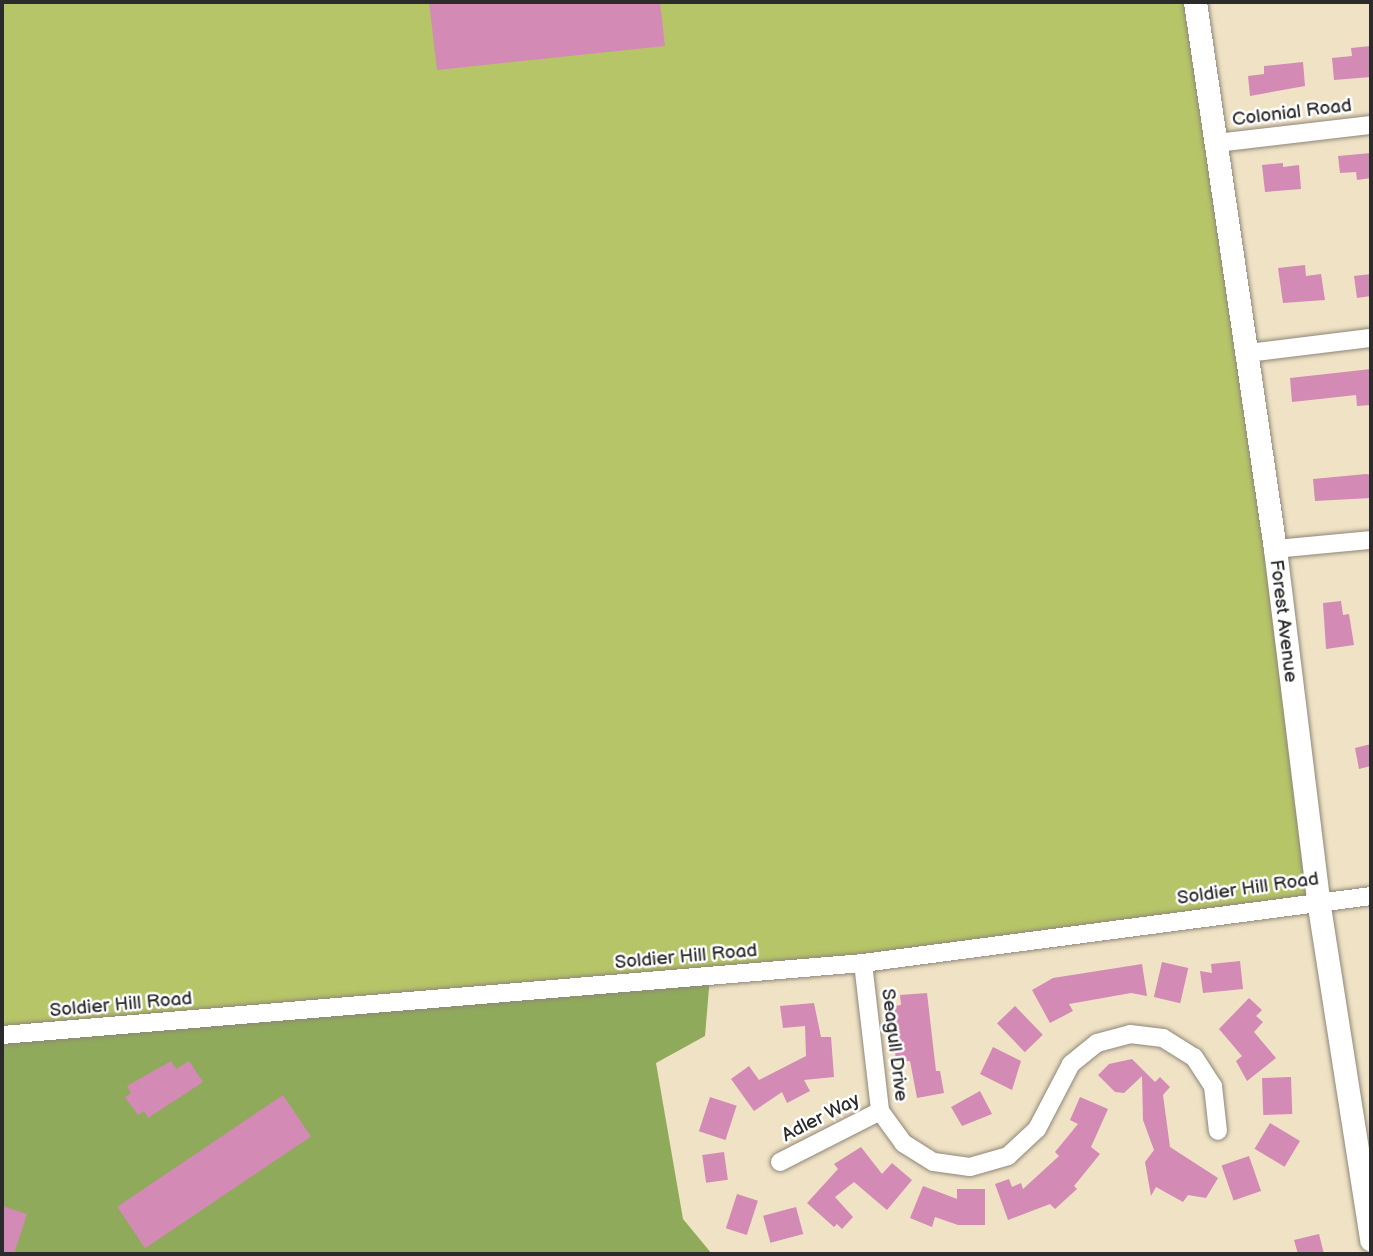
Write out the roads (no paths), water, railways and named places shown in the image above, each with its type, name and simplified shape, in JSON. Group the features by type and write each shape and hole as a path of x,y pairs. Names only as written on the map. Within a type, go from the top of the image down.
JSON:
{"main road":[{"name":"Forest Avenue","path":"1195,2 1275,550 1318,900 1371,1240"}],"street":[{"name":"Colonial Road","path":"1217,143 1371,125"},
{"path":"1248,353 1371,338"},
{"path":"1275,550 1371,540"},
{"name":"Soldier Hill Road","path":"2,1035 863,963 1318,900 1371,896"},
{"name":"Seagull Drive","path":"863,963 880,1111 890,1129 917,1154 951,1166 989,1163 1008,1156 1037,1129 1061,1078 1084,1052 1112,1037 1138,1034 1179,1046 1205,1071 1218,1105 1218,1131"},
{"name":"Adler Way","path":"780,1162 880,1111"}]}
